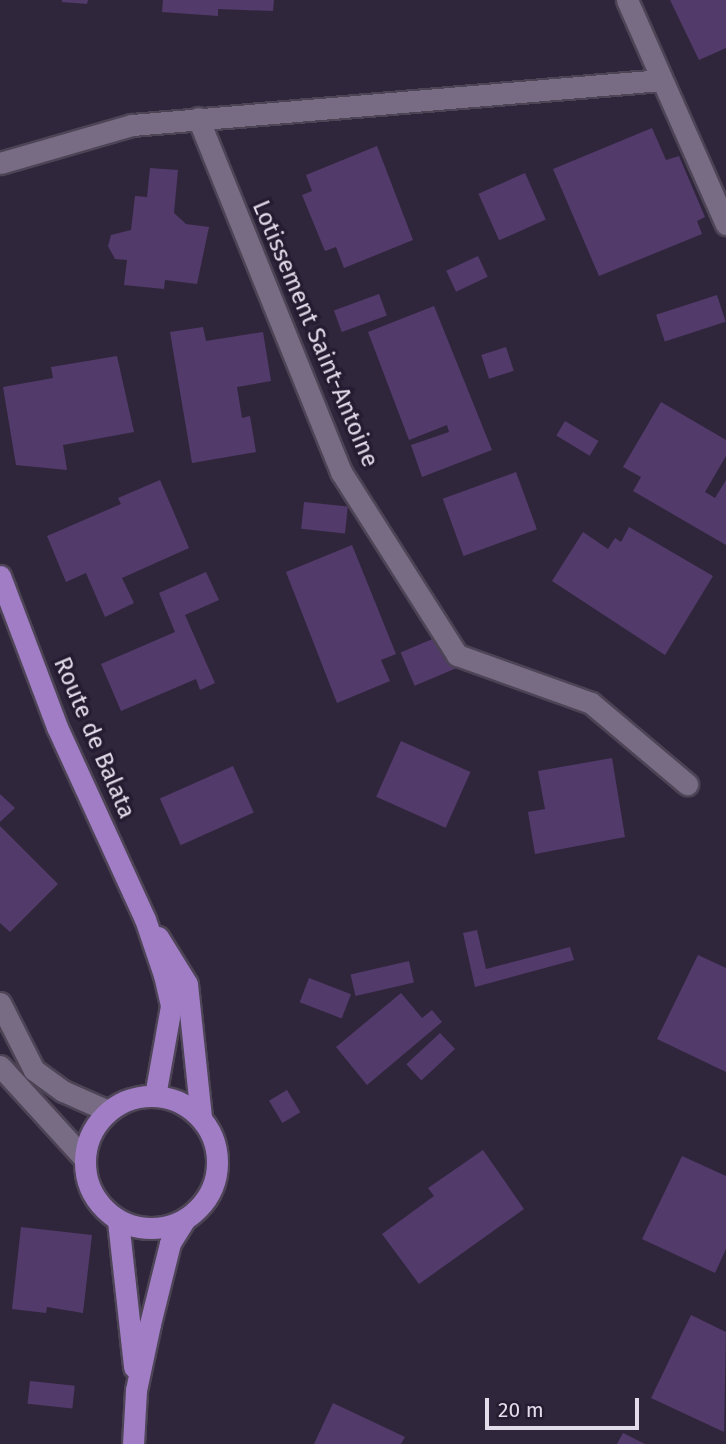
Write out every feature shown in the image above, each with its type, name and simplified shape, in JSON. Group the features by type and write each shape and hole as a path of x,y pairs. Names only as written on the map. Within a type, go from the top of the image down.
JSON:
{"main road":[{"name":"Route de Balata","path":"0,576 57,727 145,919 171,1006 155,1096"},
{"name":"Route de Balata","path":"136,1390 170,1243 184,1221 212,1192 218,1173 218,1153 201,1118 187,984 145,919"},
{"path":"184,1221 163,1228 140,1228 118,1221 92,1194 84,1158 96,1125 108,1111 130,1100 155,1096 172,1099 201,1118"},
{"name":"Route de Balata","path":"118,1221 136,1390 133,1444"}],"street":[{"path":"627,0 726,224"},
{"path":"0,163 132,125 662,80"},
{"name":"Lotissement Saint-Antoine","path":"198,118 341,472 457,655 591,703 687,784"},
{"path":"0,1003 34,1070 63,1091 108,1111"},
{"path":"0,1066 84,1158"}],"building":[{"path":"62,0 88,0 87,4"},
{"path":"163,0 274,0 273,11 218,9 218,16 162,12"},
{"path":"670,0 726,0 726,48 699,60"},
{"path":"652,128 666,160 679,156 705,217 697,221 702,234 599,276 553,169"},
{"path":"377,146 413,240 344,268 336,247 325,251 302,195 312,191 306,175"},
{"path":"150,168 178,170 174,213 186,224 209,227 197,284 165,280 164,289 124,285 127,260 115,259 108,246 111,235 131,230 135,196 147,197"},
{"path":"525,173 546,220 499,240 478,194"},
{"path":"478,256 488,277 456,292 446,271"},
{"path":"379,294 387,316 342,332 334,310"},
{"path":"717,295 726,322 665,341 656,315"},
{"path":"434,306 492,450 422,477 411,445 449,432 447,425 409,440 368,332"},
{"path":"203,327 206,341 263,332 271,381 237,387 242,418 250,416 256,452 192,463 170,332"},
{"path":"506,347 514,371 489,379 481,355"},
{"path":"117,356 134,432 63,445 67,470 16,465 3,387 53,378 51,367"},
{"path":"661,402 726,440 726,456 705,492 715,498 726,480 726,545 633,491 641,477 623,467"},
{"path":"565,421 598,441 590,456 556,436"},
{"path":"516,472 537,529 464,556 443,499"},
{"path":"160,480 189,548 122,578 134,603 105,617 86,573 66,582 47,536 121,504 118,498"},
{"path":"304,502 348,507 345,533 301,529"},
{"path":"629,527 713,576 665,655 552,581 583,532 608,549 615,538 621,542"},
{"path":"352,545 396,654 381,660 390,681 337,703 286,572"},
{"path":"206,572 219,600 185,615 215,683 200,690 196,679 121,711 101,664 175,632 159,593"},
{"path":"442,635 456,668 415,686 401,653"},
{"path":"401,741 470,772 446,828 376,797"},
{"path":"612,758 625,837 535,854 528,812 545,809 538,771"},
{"path":"233,766 254,813 181,845 160,799"},
{"path":"0,794 15,808 0,822"},
{"path":"0,826 58,884 10,932 0,923"},
{"path":"477,930 486,969 570,947 574,960 475,987 463,933"},
{"path":"698,955 726,968 726,1072 657,1039"},
{"path":"409,961 414,982 355,996 351,974"},
{"path":"309,978 351,994 342,1018 300,1002"},
{"path":"401,993 422,1018 432,1010 442,1022 367,1085 336,1047"},
{"path":"440,1033 455,1049 421,1080 406,1064"},
{"path":"287,1090 300,1112 282,1123 269,1101"},
{"path":"483,1150 524,1209 419,1284 382,1234 434,1196 428,1188"},
{"path":"682,1156 726,1176 726,1249 715,1273 642,1239"},
{"path":"21,1227 92,1235 83,1313 47,1307 46,1313 12,1309"},
{"path":"691,1315 726,1332 724,1432 651,1398"},
{"path":"30,1381 75,1386 72,1409 28,1404"},
{"path":"333,1403 405,1437 401,1444 314,1444"},
{"path":"623,1433 645,1444 617,1444"}]}
